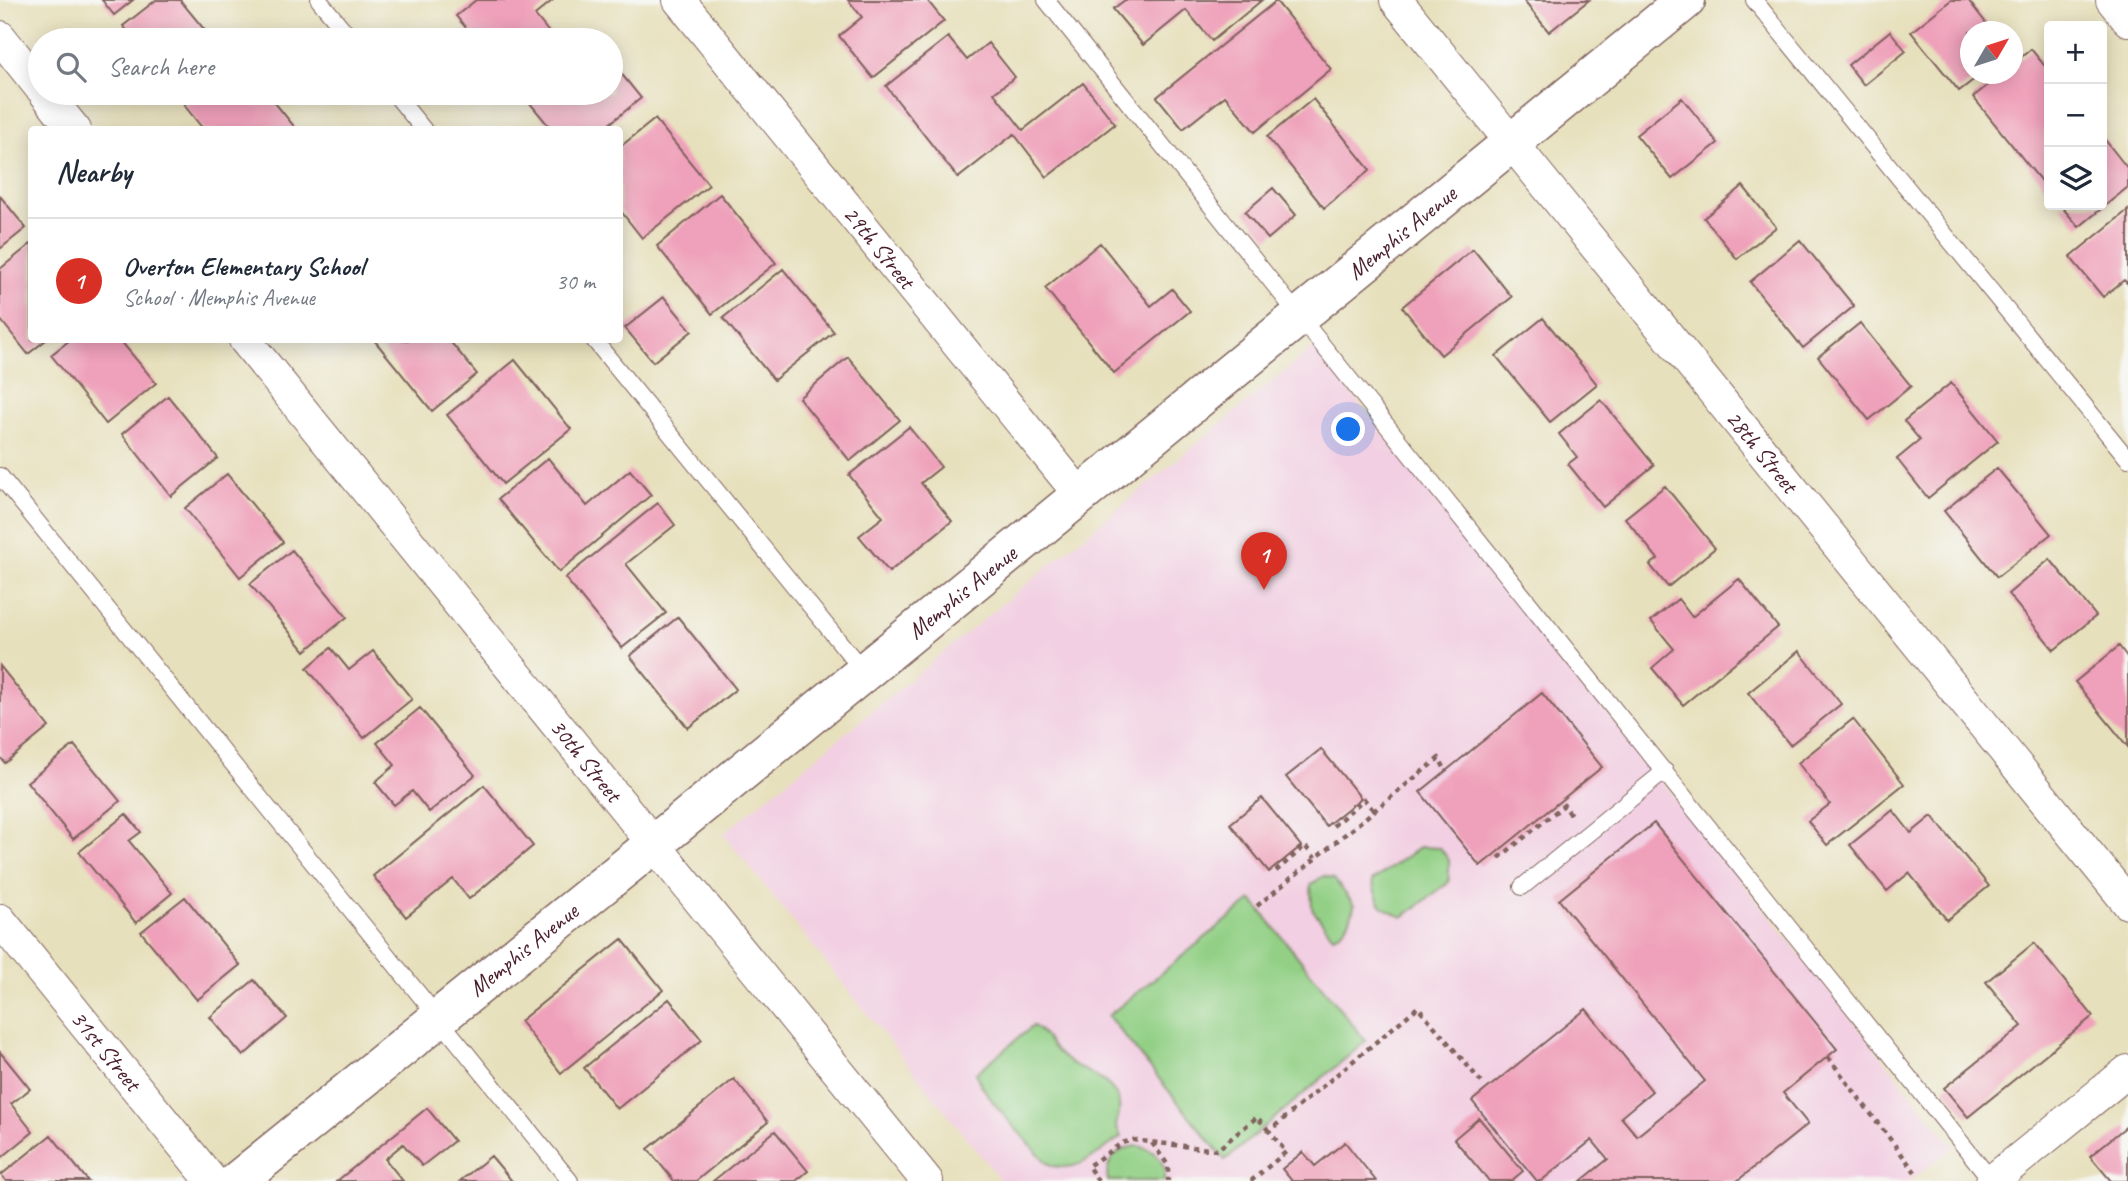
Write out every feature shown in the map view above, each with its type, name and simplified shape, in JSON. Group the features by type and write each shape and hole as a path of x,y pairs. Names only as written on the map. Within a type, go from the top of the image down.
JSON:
{"street":[{"name":"29th Street","path":"679,0 1080,495"},
{"name":"28th Street","path":"1396,0 2128,904"},
{"name":"Memphis Avenue","path":"237,1181 654,844 1686,0"},
{"path":"2112,0 2128,20"},
{"path":"0,37 28,72"},
{"path":"55,105 72,126"},
{"name":"30th Street","path":"247,343 927,1181"},
{"name":"31st Street","path":"0,920 212,1181"},
{"path":"1992,1181 2128,1071"}],"lane":[{"path":"319,0 342,28"},
{"path":"1046,0 1992,1181"},
{"path":"1754,0 2128,459"},
{"path":"404,105 421,126"},
{"path":"596,343 864,672"},
{"path":"0,476 570,1181"},
{"path":"1522,887 1665,771"}],"path":[{"path":"1257,906 1439,758 1446,771"},
{"path":"1333,826 1364,799 1374,811"},
{"path":"1276,872 1305,846 1316,858"},
{"path":"1269,1131 1418,1007 1483,1084"},
{"path":"1828,1058 1915,1172"},
{"path":"1098,1181 1088,1166 1122,1143 1133,1140 1217,1150 1258,1117 1286,1152 1251,1181"},
{"path":"1152,1142 1168,1165 1168,1181"}],"shaded area":[{"path":"1314,347 1954,1147 1909,1181 1001,1181 723,834"}],"green space":[{"path":"1420,847 1440,848 1449,860 1449,882 1403,917 1381,905 1372,881"},
{"path":"1323,876 1334,879 1354,905 1348,924 1333,936 1312,909 1311,885"},
{"path":"1252,900 1366,1041 1225,1160 1108,1016"},
{"path":"1033,1026 1060,1055 1103,1081 1118,1098 1116,1124 1121,1137 1096,1156 1077,1165 1058,1167 1047,1163 996,1106 976,1073"},
{"path":"1137,1146 1154,1153 1162,1162 1164,1181 1108,1181 1108,1167 1114,1157 1130,1147"}],"building":[{"path":"102,0 133,0 114,15"},
{"path":"156,0 180,0 203,28 125,28 123,26"},
{"path":"476,0 553,0 535,15 545,28 466,28 456,16"},
{"path":"848,0 927,0 944,21 873,78 839,36 862,17"},
{"path":"1125,0 1262,0 1212,41 1186,10 1143,45 1113,9"},
{"path":"1523,0 1589,0 1549,32"},
{"path":"1951,0 1968,0 1984,21 1960,21 1960,84 1968,84 1959,91 1911,32"},
{"path":"1276,1 1331,69 1255,132 1225,96 1183,129 1157,97"},
{"path":"1890,31 1906,51 1864,85 1848,65"},
{"path":"948,37 967,60 988,43 1015,77 994,93 1023,130 1083,83 1115,124 1047,177 1014,134 958,178 886,86"},
{"path":"2031,49 2044,65 2044,185 1973,97 1989,84 2023,84 2023,56"},
{"path":"623,76 641,98 607,126 549,126 531,105 623,105"},
{"path":"1682,98 1718,143 1672,179 1636,135"},
{"path":"1313,99 1370,170 1324,208 1267,137"},
{"path":"184,105 277,105 294,126 201,126"},
{"path":"655,119 709,185 642,238 623,214 623,145"},
{"path":"2107,142 2128,169 2128,187 2107,204"},
{"path":"1743,186 1776,227 1737,259 1704,218"},
{"path":"1273,188 1296,215 1268,239 1245,212"},
{"path":"720,194 776,263 712,314 657,246"},
{"path":"0,196 26,228 0,249"},
{"path":"2064,210 2100,210 2079,227"},
{"path":"2128,210 2128,284 2124,280 2103,297 2070,257"},
{"path":"1800,240 1854,306 1803,348 1750,282"},
{"path":"1100,243 1151,306 1172,289 1190,311 1114,373 1045,288"},
{"path":"28,246 28,343 42,343 28,354 0,319 0,269"},
{"path":"1473,249 1512,297 1441,355 1402,307"},
{"path":"783,269 834,332 774,380 723,318"},
{"path":"664,297 692,331 653,362 625,328"},
{"path":"1543,318 1597,384 1550,422 1496,356"},
{"path":"1860,323 1911,386 1869,420 1818,357"},
{"path":"66,343 123,343 156,383 106,424 51,355"},
{"path":"376,343 451,343 477,374 432,411"},
{"path":"848,357 900,420 850,461 799,398"},
{"path":"515,360 571,429 503,484 447,415"},
{"path":"1951,383 1998,441 1928,498 1897,459 1920,440 1904,421"},
{"path":"168,396 218,458 171,496 122,434"},
{"path":"1601,400 1654,465 1603,507 1568,464 1577,457 1559,434"},
{"path":"909,427 941,467 921,483 952,521 889,572 859,536 883,517 849,475"},
{"path":"548,458 587,506 630,470 651,495 559,572 498,499"},
{"path":"1997,468 2051,534 1997,577 1944,511"},
{"path":"227,474 283,542 240,577 185,508"},
{"path":"1665,486 1715,548 1668,587 1650,565 1658,559 1625,518"},
{"path":"658,503 675,525 626,564 666,613 622,648 565,578"},
{"path":"292,550 347,617 305,651 250,584"},
{"path":"2050,559 2096,616 2054,650 2008,594"},
{"path":"1739,579 1778,627 1683,705 1652,668 1674,649 1651,621 1678,599 1692,617"},
{"path":"678,617 736,689 688,728 630,656"},
{"path":"2119,646 2128,658 2128,747 2075,682"},
{"path":"331,648 349,670 373,651 412,699 364,738 307,668"},
{"path":"1799,651 1841,704 1790,745 1748,693"},
{"path":"0,666 49,727 5,763 0,757"},
{"path":"1542,693 1602,767 1480,866 1420,792"},
{"path":"420,708 475,775 429,812 412,791 394,805 375,782 395,765 377,743"},
{"path":"1853,719 1904,784 1827,845 1808,821 1830,804 1798,763"},
{"path":"74,745 120,801 73,839 27,782"},
{"path":"1321,749 1361,798 1326,826 1286,777"},
{"path":"484,785 533,846 469,899 453,879 406,917 373,876"},
{"path":"1262,798 1301,846 1269,872 1230,824"},
{"path":"1893,810 1911,833 1932,816 1989,886 1947,920 1909,873 1887,891 1850,845"},
{"path":"126,814 141,832 129,841 172,893 136,923 79,852"},
{"path":"1654,823 1837,1049 1783,1093 1808,1124 1737,1181 1581,1181 1608,1159 1592,1140 1541,1181 1537,1181 1472,1101 1586,1009 1652,1091 1621,1117 1637,1136 1705,1081 1559,900"},
{"path":"185,897 240,965 197,1000 141,932"},
{"path":"622,939 663,990 561,1073 520,1021"},
{"path":"2034,943 2093,1016 1968,1117 1944,1088 2022,1026 1986,982"},
{"path":"254,980 287,1018 243,1056 210,1017"},
{"path":"669,999 702,1040 617,1109 584,1068"},
{"path":"0,1052 30,1089 11,1104 33,1132 0,1159"},
{"path":"734,1079 768,1122 696,1181 674,1181 648,1149"},
{"path":"427,1108 454,1141 422,1166 403,1144 385,1159 403,1181 337,1181"},
{"path":"1479,1118 1523,1171 1511,1181 1489,1181 1454,1139"},
{"path":"2128,1125 2128,1181 2111,1181 2090,1156"},
{"path":"775,1131 808,1171 796,1181 713,1181"},
{"path":"51,1135 88,1181 6,1181 1,1175"},
{"path":"1345,1142 1376,1181 1292,1181 1282,1169 1303,1152 1315,1166"},
{"path":"491,1156 512,1181 460,1181"}],"place":[{"name":"Overton Elementary School","path":"1264,590"}]}
